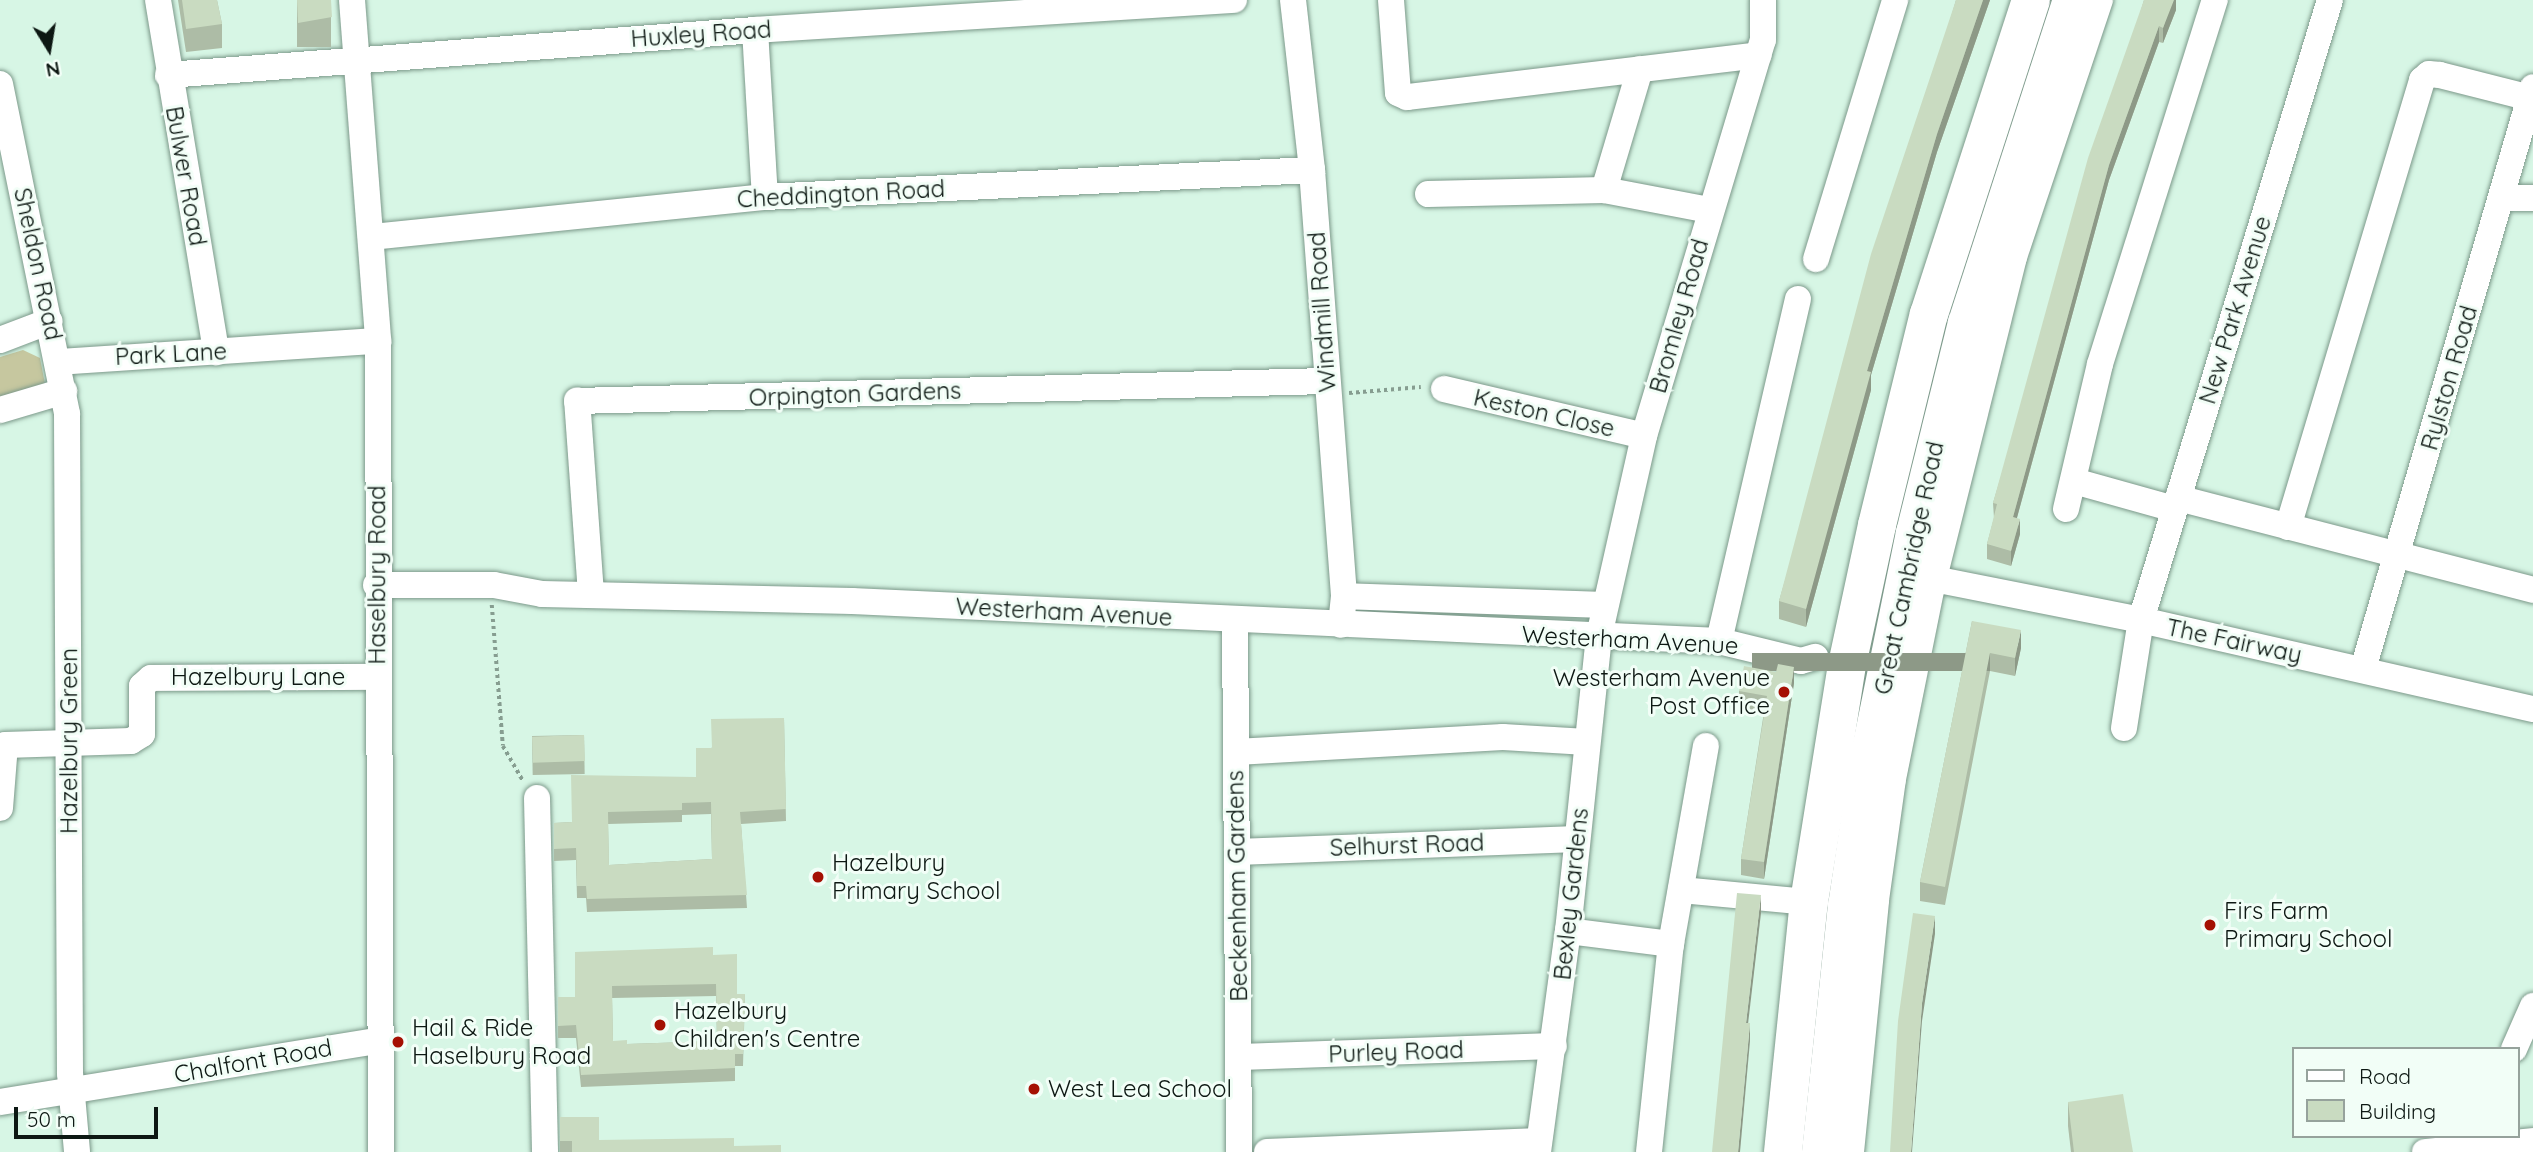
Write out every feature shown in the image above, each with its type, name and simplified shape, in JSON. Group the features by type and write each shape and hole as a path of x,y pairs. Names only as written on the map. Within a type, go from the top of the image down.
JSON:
{"highway":[{"name":"Great Cambridge Road","path":"1783,1152 1831,661 1929,314 2031,0"},
{"name":"Great Cambridge Road","path":"1821,1152 1841,952 1867,773 1915,533 1967,323 2072,0"}],"street":[{"name":"Bulwer Road","path":"158,0 168,75 216,352"},
{"name":"Haselbury Road","path":"352,0 378,341 376,677 381,1152"},
{"name":"Huxley Road","path":"168,75 755,30 1234,0"},
{"name":"Windmill Road","path":"1293,0 1312,170 1344,596 1341,625"},
{"path":"1391,0 1398,93 1407,97 1758,55"},
{"name":"Bromley Road","path":"1598,636 1644,436 1709,210 1758,55 1766,22 1763,0"},
{"path":"1815,259 1895,0"},
{"path":"1851,1152 1876,900 1894,779 1934,579 2014,257 2100,0"},
{"path":"2066,509 2115,312 2215,0"},
{"name":"New Park Avenue","path":"2124,728 2141,620 2330,0"},
{"path":"755,30 765,197"},
{"path":"1604,190 1640,69"},
{"path":"2288,527 2422,80 2430,74 2440,75 2532,93"},
{"name":"Sheldon Road","path":"0,84 58,362"},
{"name":"Rylston Road","path":"2363,669 2532,93"},
{"name":"Cheddington Road","path":"371,237 765,197 1312,170"},
{"path":"1428,194 1604,190 1709,210"},
{"path":"2501,198 2533,198"},
{"path":"1718,641 1798,299"},
{"path":"0,340 50,321"},
{"name":"Park Lane","path":"58,362 378,341"},
{"path":"0,410 64,391 58,362"},
{"name":"Orpington Gardens","path":"591,593 577,401 1327,388"},
{"name":"Keston Close","path":"1444,389 1644,436"},
{"name":"Hazelbury Green","path":"64,391 72,1091 77,1152"},
{"path":"2074,481 2288,527 2396,557 2533,590"},
{"name":"The Fairway","path":"1934,579 2141,620 2533,709"},
{"name":"Westerham Avenue","path":"376,585 508,587 542,594 591,593 1235,619 1468,632 1718,641 1752,646 1777,643 1803,648 1831,661"},
{"name":"Westerham Avenue","path":"1344,596 1605,605"},
{"path":"1468,632 1471,601"},
{"name":"Beckenham Gardens","path":"1235,619 1239,1152"},
{"name":"Bexley Gardens","path":"1539,1146 1568,931 1598,636"},
{"name":"Hazelbury Lane","path":"68,742 131,741 142,734 142,686 151,678 376,677"},
{"path":"1236,751 1503,737 1587,742"},
{"path":"0,808 5,745 68,742"},
{"path":"1649,1152 1671,944 1706,746"},
{"path":"537,798 545,1152"},
{"name":"Selhurst Road","path":"1237,852 1577,839"},
{"path":"1681,890 1809,902"},
{"path":"1568,931 1671,944"},
{"path":"2515,1047 2533,1006"},
{"name":"Chalfont Road","path":"0,1102 381,1040"},
{"name":"Purley Road","path":"1239,1058 1554,1046"},
{"path":"2425,1152 2518,1140"},
{"path":"1267,1152 1539,1146"}],"path":[{"path":"1327,388 1444,389"},
{"path":"508,587 509,601 491,599 503,746 537,798"}],"green space":[{"path":"23,350 40,358 45,384 0,400 0,357"}],"building":[{"path":"182,0 217,0 222,24 186,29"},
{"path":"297,0 331,0 332,17 298,23"},
{"path":"1956,0 1983,0 1937,134 1867,371 1871,372 1806,609 1779,601 1871,254"},
{"path":"2144,0 2174,0 2163,28 2159,26 2109,165 2013,517 2020,519 2011,551 1987,544 1997,504 1993,503 2088,158"},
{"path":"1972,621 2021,630 2015,658 1990,653 1945,887 1920,882"},
{"path":"1778,664 1794,667 1764,862 1741,859 1767,696 1739,691 1744,666 1776,672"},
{"path":"784,718 786,809 740,812 747,895 587,899 586,886 577,886 576,848 554,849 554,823 572,822 571,775 696,777 696,748 712,748 711,719","holes":["711,802 712,859 609,865 608,812 682,810 682,803"]},
{"path":"584,735 585,761 533,763 532,737"},
{"path":"1737,893 1761,895 1746,1023 1750,1023 1738,1152 1712,1152"},
{"path":"1913,913 1935,916 1922,1003 1911,1152 1890,1152 1898,1021"},
{"path":"713,947 713,955 737,954 737,994 745,994 743,1054 735,1054 735,1068 581,1075 576,1025 558,1026 558,997 575,997 575,952","holes":["716,984 717,1041 627,1044 627,1040 613,1041 612,986"]},
{"path":"2123,1094 2133,1152 2074,1152 2068,1102"},
{"path":"560,1117 599,1117 599,1140 734,1138 734,1146 781,1145 781,1152 572,1152 572,1141 560,1141"}],"place":[{"name":"Westerham Avenue Post Office","path":"1784,692"},
{"name":"Hazelbury Primary School","path":"818,877"},
{"name":"Firs Farm Primary School","path":"2210,925"},
{"name":"Hazelbury Children's Centre","path":"660,1025"},
{"name":"Hail & Ride Haselbury Road","path":"398,1042"},
{"name":"West Lea School","path":"1034,1089"}]}
